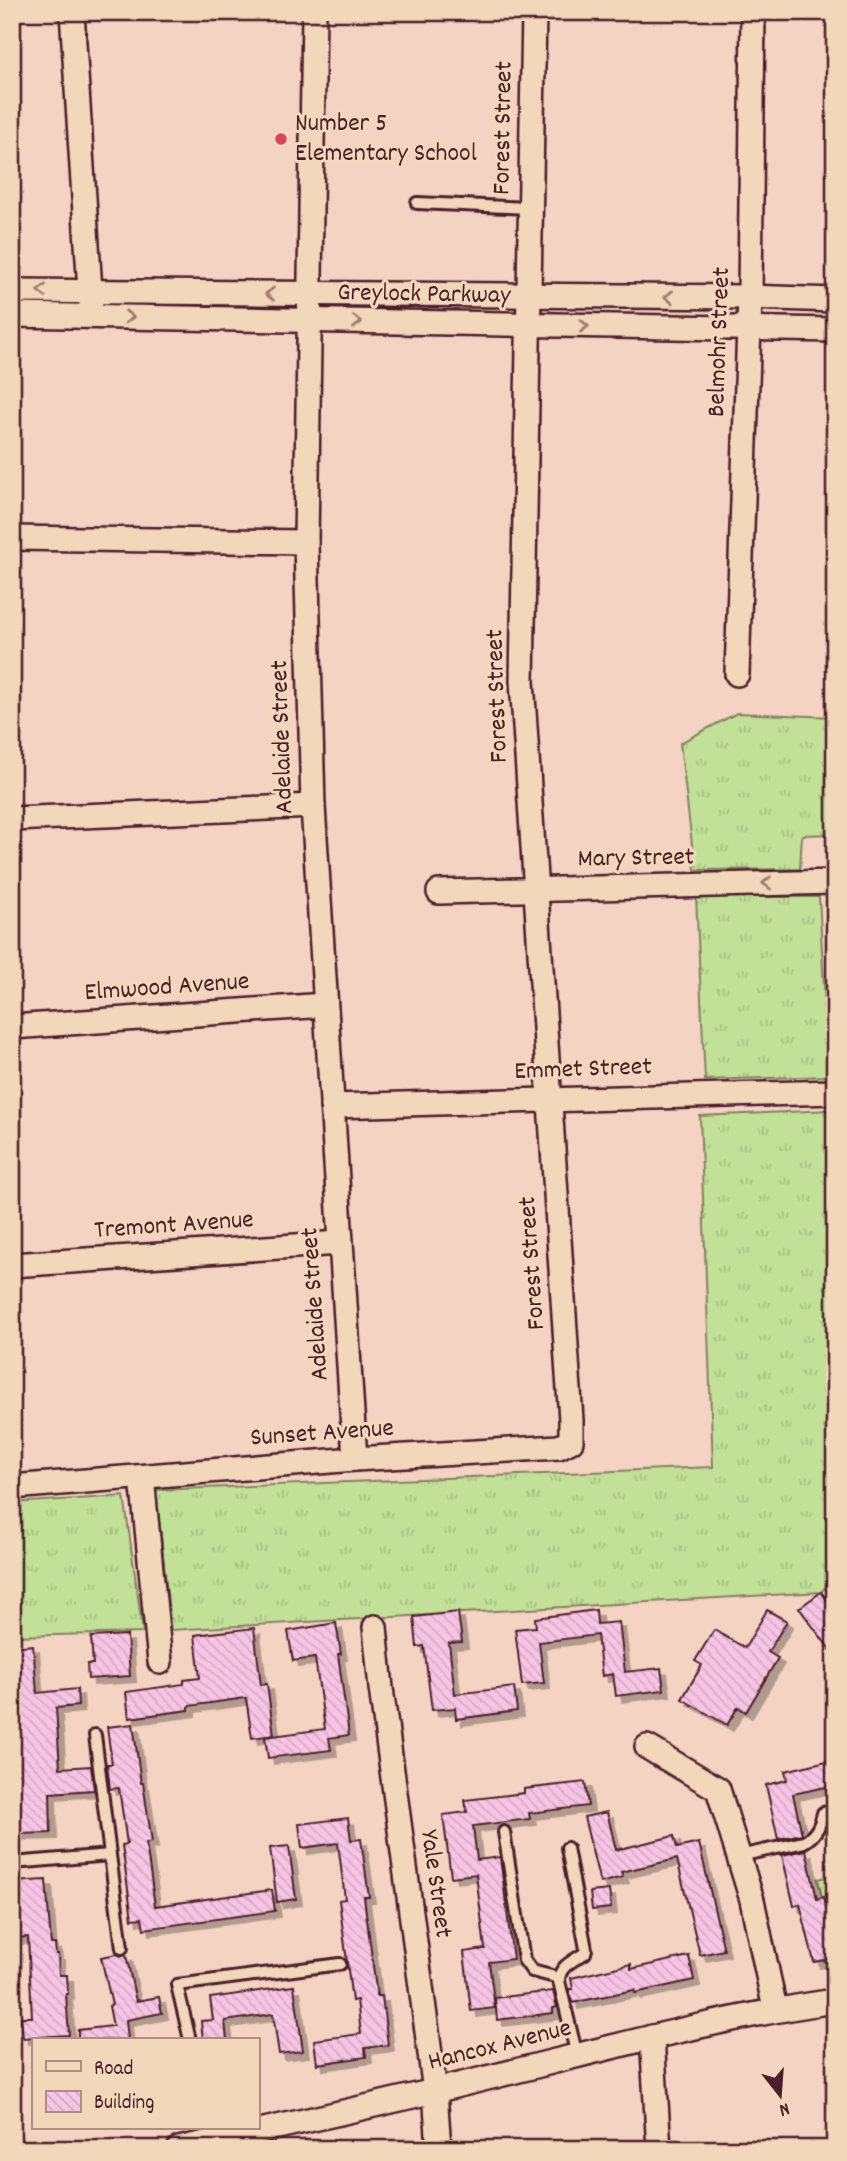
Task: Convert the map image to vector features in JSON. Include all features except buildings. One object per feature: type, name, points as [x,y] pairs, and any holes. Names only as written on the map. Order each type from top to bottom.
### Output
[{"type":"street","points":[[72,12],[92,317]]},
{"type":"street","name":"Adelaide Street","points":[[314,12],[306,542],[313,806],[355,1459]]},
{"type":"street","name":"Forest Street","points":[[534,12],[522,681],[569,1377]]},
{"type":"street","name":"Belmohr Street","points":[[737,674],[750,297],[754,12]]},
{"type":"street","name":"Greylock Parkway","points":[[12,291],[835,300]]},
{"type":"street","name":"Greylock Parkway","points":[[12,315],[835,330]]},
{"type":"street","points":[[12,538],[306,542]]},
{"type":"street","points":[[12,819],[313,806]]},
{"type":"street","name":"Mary Street","points":[[439,892],[835,882]]},
{"type":"street","name":"Elmwood Avenue","points":[[12,1027],[325,1005]]},
{"type":"street","name":"Emmet Street","points":[[332,1106],[835,1092]]},
{"type":"street","name":"Tremont Avenue","points":[[12,1265],[340,1243]]},
{"type":"street","name":"Sunset Avenue","points":[[12,1487],[355,1459],[559,1447],[571,1441],[569,1377]]},
{"type":"street","points":[[142,1478],[160,1662]]},
{"type":"street","name":"Yale Street","points":[[375,1626],[435,2091],[439,2149]]},
{"type":"street","points":[[647,1747],[718,1789],[752,1900],[775,2009]]},
{"type":"street","name":"Hancox Avenue","points":[[259,2130],[435,2091],[775,2009],[835,2001]]},
{"type":"street","points":[[652,2037],[660,2149]]},
{"type":"street","name":"Hancox Avenue","points":[[179,2149],[258,2130]]},
{"type":"lane","points":[[417,203],[530,208]]},
{"type":"lane","points":[[95,1735],[122,1948]]},
{"type":"lane","points":[[739,1856],[804,1842],[812,1837],[820,1826],[823,1813],[835,1810]]},
{"type":"lane","points":[[504,1832],[524,1960],[532,1971],[559,1978]]},
{"type":"lane","points":[[567,1848],[586,1949],[561,1969],[559,1978],[577,2056]]},
{"type":"lane","points":[[12,1863],[110,1855]]},
{"type":"lane","points":[[190,2038],[177,1985],[340,1964]]},
{"type":"green space","points":[[737,713],[835,717],[835,834],[802,835],[800,869],[695,870],[680,743]]},
{"type":"green space","points":[[696,897],[819,897],[829,1076],[705,1080]]},
{"type":"green space","points":[[830,1110],[835,1213],[835,1577],[821,1592],[171,1630],[156,1490],[713,1467],[700,1116]]},
{"type":"green space","points":[[124,1496],[143,1633],[12,1636],[12,1503]]},
{"type":"green space","points":[[835,1875],[835,1956],[818,1879]]},
{"type":"place","name":"Number 5 Elementary School","points":[[281,139]]}]
